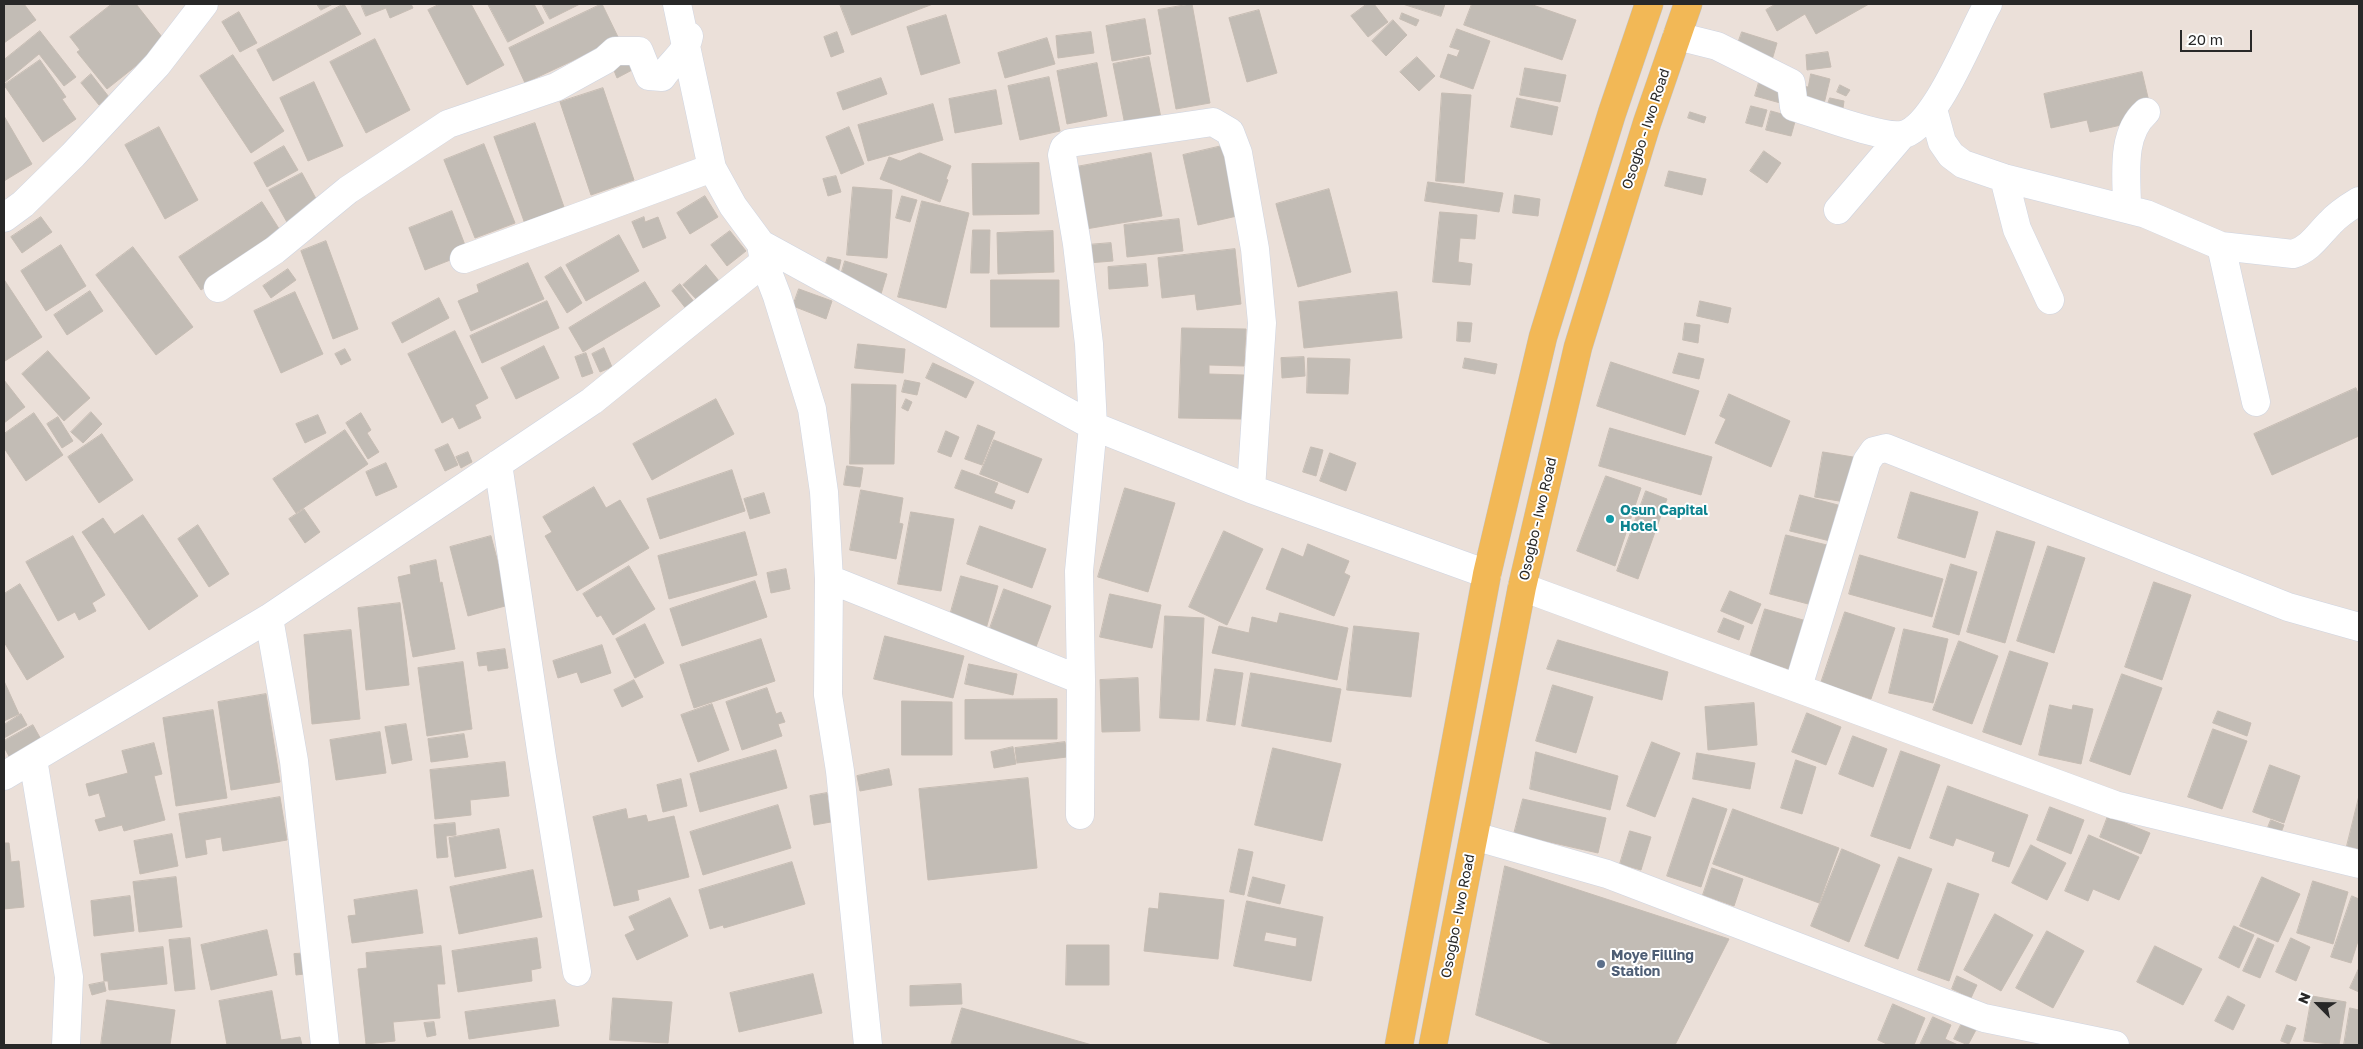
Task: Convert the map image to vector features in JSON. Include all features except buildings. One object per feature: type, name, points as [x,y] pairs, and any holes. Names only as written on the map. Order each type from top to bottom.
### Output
[{"type":"main road","points":[[1399,1045],[1488,574],[1543,337],[1612,114],[1649,4]]},
{"type":"main road","name":"Osogbo - Iwo Road","points":[[1433,1045],[1522,587],[1578,348],[1647,123],[1688,4]]},
{"type":"street","points":[[4,218],[24,204],[80,149],[157,65],[204,4]]},
{"type":"street","points":[[677,4],[712,168],[762,253],[812,409],[824,492],[829,579],[828,694],[840,771],[868,1045]]},
{"type":"street","points":[[218,288],[275,250],[348,190],[448,124],[556,87],[605,60],[615,51],[639,51],[649,76],[655,78],[662,77],[670,64],[686,50],[695,4]]},
{"type":"street","points":[[1838,210],[1917,124],[1988,4]]},
{"type":"street","points":[[1677,36],[1717,46],[1791,83],[1794,107],[1870,131],[1917,124],[1942,142],[1952,155],[1963,164],[2004,178],[2146,214],[2222,246],[2293,254],[2302,251],[2312,243],[2331,221],[2359,201]]},
{"type":"street","points":[[2127,208],[2128,142],[2133,126],[2146,112]]},
{"type":"street","points":[[1080,815],[1081,680],[1079,571],[1093,426],[1089,344],[1077,244],[1062,155],[1064,148],[1070,143],[1213,122],[1230,132],[1238,153],[1255,249],[1262,323],[1251,489]]},
{"type":"street","points":[[464,259],[712,168]]},
{"type":"street","points":[[2004,178],[2017,229],[2050,300]]},
{"type":"street","points":[[2222,246],[2256,402]]},
{"type":"street","points":[[762,253],[1093,426],[1251,489],[1488,574]]},
{"type":"street","points":[[4,776],[269,618],[592,401],[762,253]]},
{"type":"street","points":[[1798,687],[1867,461],[1874,451],[1886,448],[2288,606],[2359,627]]},
{"type":"street","points":[[498,464],[542,757],[578,972]]},
{"type":"street","points":[[829,579],[1081,680]]},
{"type":"street","points":[[1522,587],[2115,805],[2359,864]]},
{"type":"street","points":[[269,618],[294,761],[325,1045]]},
{"type":"street","points":[[33,759],[69,977],[66,1045]]},
{"type":"street","points":[[1474,836],[1606,874],[1984,1018],[2115,1045]]},
{"type":"place","name":"Osun Capital Hotel","points":[[1610,519]]},
{"type":"place","name":"Moye Filling Station","points":[[1601,964]]}]
